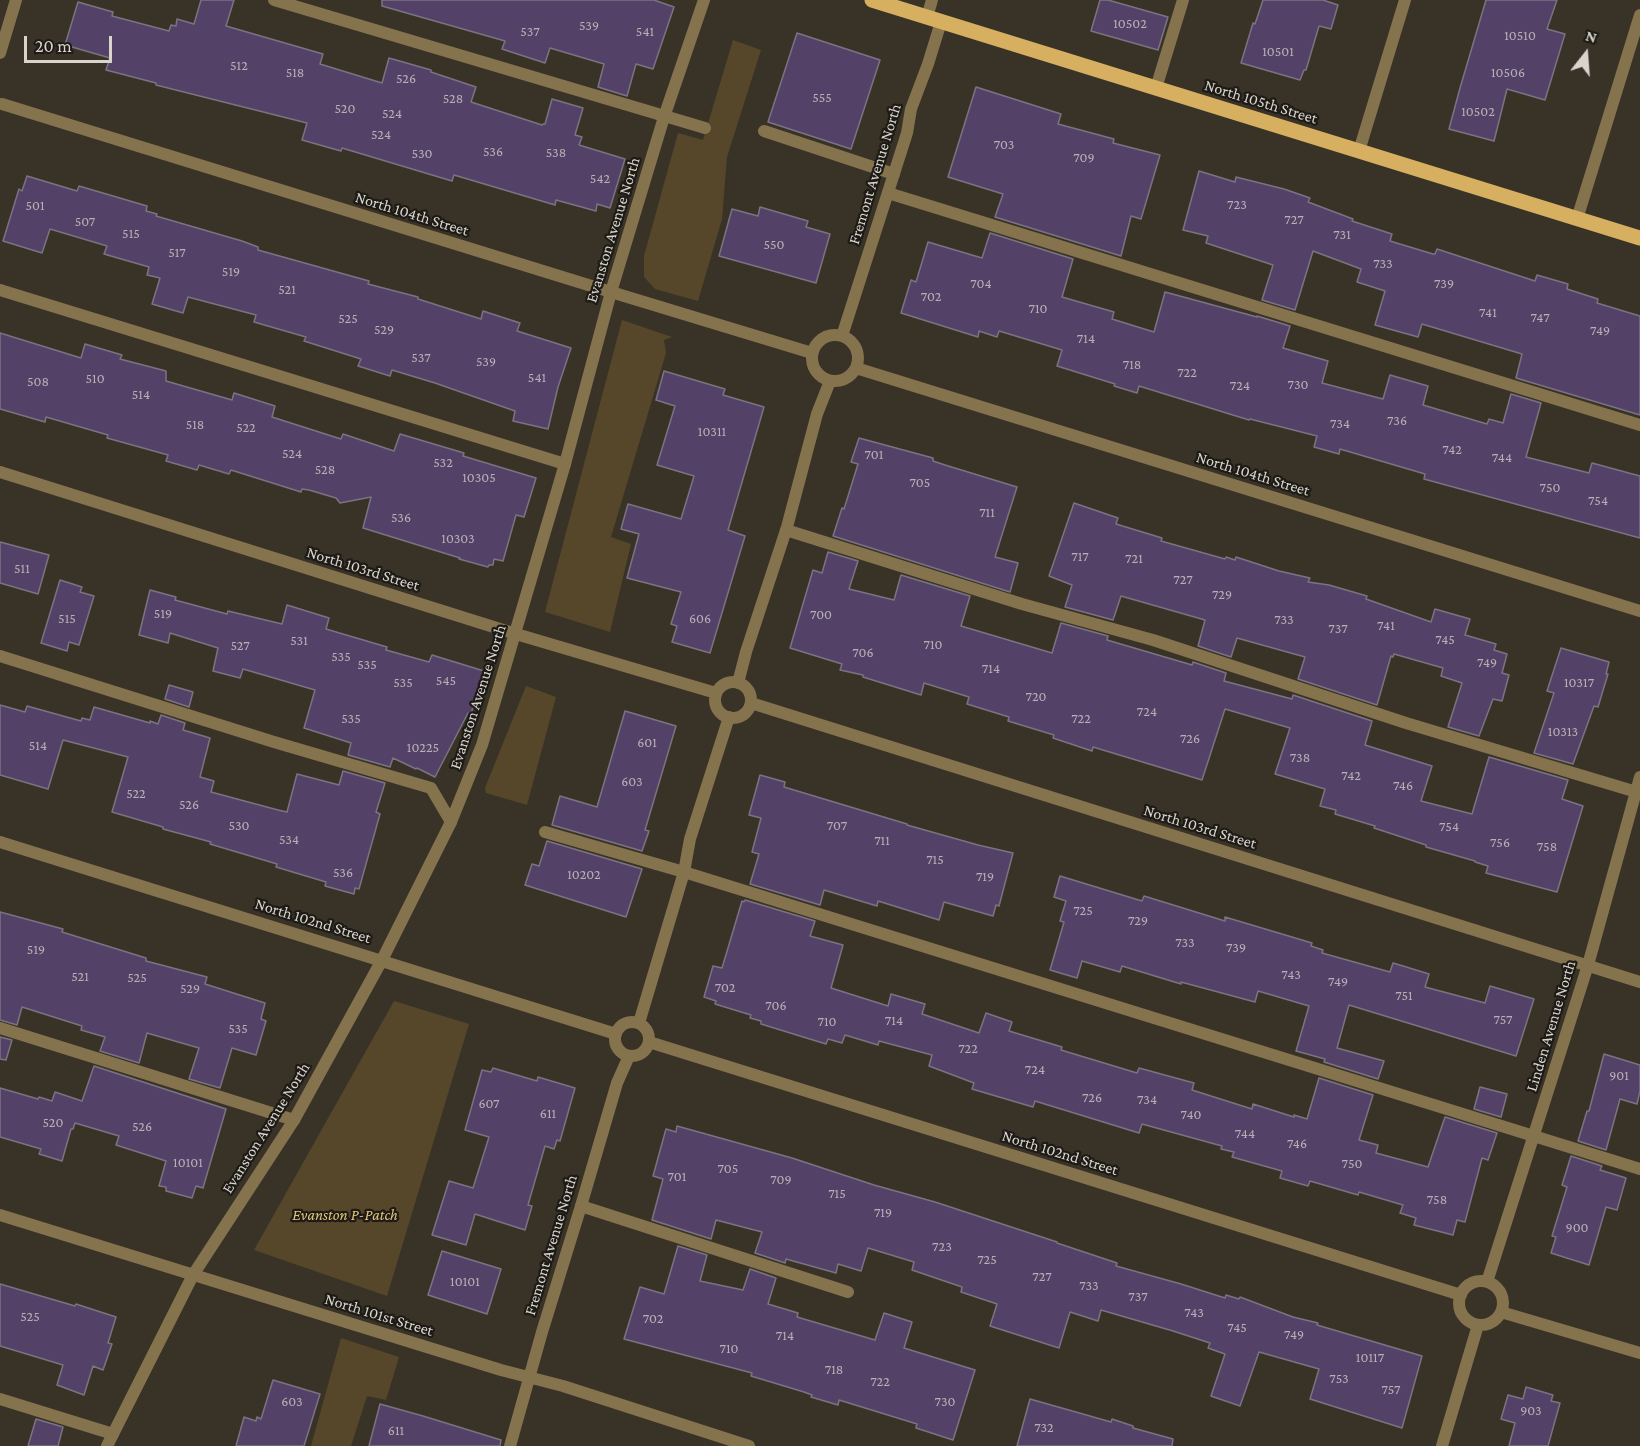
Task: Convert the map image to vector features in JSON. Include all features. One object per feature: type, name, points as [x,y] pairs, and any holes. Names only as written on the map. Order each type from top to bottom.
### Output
[{"type":"main road","name":"North 105th Street","points":[[872,0],[1640,238]]},
{"type":"street","points":[[0,53],[16,0]]},
{"type":"street","points":[[274,0],[705,129]]},
{"type":"street","name":"Evanston Avenue North","points":[[107,1446],[193,1275],[294,1120],[382,960],[451,822],[482,745],[566,464],[611,292],[664,117],[704,0]]},
{"type":"street","name":"Fremont Avenue North","points":[[842,336],[907,133],[911,110],[928,64],[934,19],[932,0]]},
{"type":"street","points":[[1156,88],[1183,0]]},
{"type":"street","points":[[1359,151],[1404,0]]},
{"type":"street","points":[[1577,219],[1640,15]]},
{"type":"street","points":[[0,91],[3,100],[1,106]]},
{"type":"street","name":"North 104th Street","points":[[1,106],[812,353]]},
{"type":"street","points":[[764,131],[894,174]]},
{"type":"street","points":[[888,193],[1640,425]]},
{"type":"street","points":[[0,290],[566,464]]},
{"type":"street","points":[[830,335],[842,336],[856,348],[858,364],[849,377],[843,381],[830,381],[815,372],[812,365],[812,353],[822,338],[830,335]]},
{"type":"street","name":"North 104th Street","points":[[856,368],[1640,611]]},
{"type":"street","points":[[738,683],[786,530],[817,414],[830,381]]},
{"type":"street","name":"North 103rd Street","points":[[0,472],[516,634],[716,693]]},
{"type":"street","points":[[786,530],[1022,604],[1153,640],[1406,723],[1638,792]]},
{"type":"street","points":[[0,656],[274,742],[430,788],[451,822]]},
{"type":"street","points":[[738,683],[747,688],[750,694],[751,703],[747,711],[737,718],[721,714],[717,709],[716,693],[724,684],[738,683]]},
{"type":"street","name":"North 103rd Street","points":[[751,703],[1640,982]]},
{"type":"street","points":[[639,1023],[684,872],[690,839],[729,717]]},
{"type":"street","name":"Linden Avenue North","points":[[1487,1282],[1588,965],[1638,792],[1640,777]]},
{"type":"street","points":[[545,832],[684,872],[1640,1169]]},
{"type":"street","name":"North 102nd Street","points":[[0,842],[616,1034]]},
{"type":"street","points":[[625,1023],[639,1023],[647,1029],[649,1035],[645,1052],[640,1055],[624,1055],[616,1047],[616,1034],[625,1023]]},
{"type":"street","points":[[0,1028],[294,1120]]},
{"type":"street","name":"North 102nd Street","points":[[649,1042],[1461,1295]]},
{"type":"street","name":"Fremont Avenue North","points":[[510,1446],[617,1083],[629,1056]]},
{"type":"street","points":[[581,1206],[848,1292]]},
{"type":"street","name":"North 101st Street","points":[[0,1215],[501,1370],[563,1386],[749,1446]]},
{"type":"street","points":[[1487,1282],[1494,1285],[1503,1297],[1502,1312],[1491,1323],[1478,1325],[1471,1323],[1461,1313],[1461,1295],[1472,1283],[1487,1282]]},
{"type":"street","points":[[1502,1312],[1640,1353]]},
{"type":"street","points":[[1442,1446],[1478,1325]]},
{"type":"street","points":[[0,1399],[113,1434]]},
{"type":"green space","points":[[733,40],[761,50],[727,157],[722,219],[698,301],[655,289],[644,277],[644,256],[678,133],[703,140]]},
{"type":"green space","points":[[622,320],[672,337],[664,340],[666,353],[611,537],[631,544],[610,632],[545,612]]},
{"type":"green space","points":[[526,686],[556,697],[527,805],[486,793],[485,788]]},
{"type":"green space","name":"Evanston P-Patch","points":[[394,1001],[469,1024],[387,1296],[254,1250]]},
{"type":"green space","points":[[341,1338],[399,1357],[386,1400],[367,1396],[351,1446],[311,1446]]},
{"type":"building","points":[[201,0],[234,0],[226,26],[323,54],[320,64],[382,83],[389,58],[431,70],[431,72],[476,87],[471,102],[542,125],[545,124],[552,99],[583,108],[575,135],[582,137],[579,145],[625,159],[610,208],[597,204],[596,211],[556,200],[555,205],[454,175],[452,181],[342,148],[341,151],[302,140],[307,123],[106,70],[110,58],[65,45],[78,2],[113,12],[112,16],[169,31],[171,25],[176,26],[177,19],[194,24]]},
{"type":"building","points":[[382,0],[654,0],[674,7],[653,69],[636,64],[627,96],[598,87],[604,64],[550,48],[545,63],[502,49],[505,41],[382,6]]},
{"type":"building","points":[[1100,0],[1108,0],[1168,17],[1158,50],[1091,31]]},
{"type":"building","points":[[1263,0],[1323,0],[1338,5],[1331,29],[1319,26],[1306,70],[1300,80],[1241,63],[1253,23],[1255,24]]},
{"type":"building","points":[[1486,0],[1557,0],[1547,29],[1565,34],[1545,100],[1507,89],[1494,141],[1449,129]]},
{"type":"building","points":[[797,33],[880,60],[851,149],[768,122]]},
{"type":"building","points":[[976,87],[1061,114],[1058,124],[1114,139],[1113,143],[1160,155],[1141,219],[1131,216],[1121,256],[995,217],[1003,194],[948,177]]},
{"type":"building","points":[[1199,171],[1235,182],[1236,177],[1284,189],[1310,198],[1308,202],[1353,219],[1352,221],[1392,234],[1390,241],[1433,254],[1437,249],[1535,281],[1537,275],[1568,284],[1567,289],[1598,299],[1597,303],[1640,316],[1640,415],[1516,378],[1522,354],[1422,324],[1418,337],[1375,325],[1385,291],[1357,282],[1361,269],[1313,251],[1295,310],[1262,300],[1273,265],[1206,243],[1208,236],[1183,230]]},
{"type":"building","points":[[27,176],[77,191],[79,186],[147,206],[146,211],[157,214],[156,216],[242,241],[258,247],[258,250],[369,281],[368,284],[418,297],[418,299],[481,319],[483,311],[520,323],[517,331],[571,348],[558,387],[548,429],[513,421],[515,411],[435,383],[392,370],[390,376],[358,366],[361,359],[304,341],[306,337],[254,322],[256,315],[188,297],[183,313],[152,304],[160,278],[147,275],[149,267],[104,254],[107,246],[50,229],[42,253],[3,241],[19,189],[22,191]]},
{"type":"building","points":[[760,207],[808,221],[806,227],[830,234],[816,283],[719,256],[732,209],[758,216]]},
{"type":"building","points":[[990,233],[1073,259],[1062,297],[1114,312],[1112,319],[1154,332],[1165,292],[1290,326],[1283,348],[1328,361],[1322,383],[1383,399],[1390,375],[1428,386],[1423,405],[1487,424],[1489,419],[1503,423],[1511,394],[1541,403],[1526,457],[1589,473],[1592,463],[1640,476],[1640,538],[1424,479],[1425,474],[1340,449],[1339,454],[1314,447],[1317,436],[1249,420],[1139,386],[1137,393],[1114,386],[1115,384],[1057,366],[1062,350],[999,331],[997,337],[979,331],[978,337],[901,313],[911,280],[916,282],[928,242],[982,258]]},
{"type":"building","points":[[0,333],[81,358],[85,344],[122,355],[120,359],[166,371],[166,381],[232,400],[234,393],[275,406],[272,417],[341,439],[343,434],[394,451],[400,434],[536,478],[524,517],[516,515],[503,561],[494,559],[493,565],[488,567],[363,528],[371,497],[340,503],[336,498],[309,490],[302,489],[301,492],[231,470],[229,474],[199,465],[197,470],[166,461],[168,455],[107,438],[108,435],[46,417],[45,422],[0,409]]},
{"type":"building","points":[[664,371],[725,389],[723,395],[764,407],[728,530],[745,536],[710,653],[672,642],[677,626],[671,624],[681,592],[627,578],[639,534],[621,529],[628,504],[681,519],[694,476],[657,465],[675,406],[656,400]]},
{"type":"building","points":[[859,438],[933,458],[933,461],[1017,487],[995,557],[1018,563],[1010,592],[833,536],[858,464],[851,462]]},
{"type":"building","points":[[1074,503],[1118,518],[1116,524],[1162,538],[1161,541],[1225,559],[1226,557],[1235,560],[1236,557],[1310,578],[1308,582],[1329,585],[1367,596],[1366,599],[1431,622],[1435,609],[1470,619],[1465,635],[1496,644],[1494,650],[1507,654],[1502,673],[1509,675],[1502,701],[1493,699],[1479,736],[1448,727],[1462,683],[1441,676],[1443,668],[1394,654],[1393,657],[1391,656],[1377,705],[1298,679],[1305,657],[1237,638],[1231,657],[1198,646],[1205,620],[1121,596],[1113,620],[1065,607],[1072,585],[1049,576]]},
{"type":"building","points":[[0,542],[49,555],[38,594],[0,583]]},
{"type":"building","points":[[828,552],[858,561],[849,589],[894,600],[901,575],[970,596],[961,626],[1052,653],[1061,623],[1108,636],[1107,640],[1226,673],[1224,681],[1292,699],[1293,695],[1372,721],[1365,745],[1432,766],[1421,801],[1472,814],[1489,757],[1568,780],[1562,799],[1583,806],[1557,892],[1486,873],[1488,866],[1426,847],[1426,845],[1374,828],[1375,826],[1335,814],[1336,810],[1320,806],[1325,789],[1275,774],[1290,728],[1225,709],[1202,780],[1093,747],[1092,751],[1053,738],[1054,735],[1008,721],[1009,717],[967,704],[969,697],[924,683],[921,695],[863,677],[863,675],[840,670],[842,664],[790,648],[813,570],[822,573]]},
{"type":"building","points":[[60,580],[82,587],[80,592],[94,596],[79,645],[69,642],[67,651],[41,643]]},
{"type":"building","points":[[150,590],[176,597],[175,600],[227,614],[228,611],[282,624],[287,605],[329,618],[326,629],[387,647],[386,650],[429,662],[432,655],[484,671],[471,714],[468,713],[435,777],[393,758],[390,767],[348,755],[351,743],[304,728],[315,690],[243,669],[240,678],[213,671],[218,648],[170,633],[168,643],[139,635]]},
{"type":"building","points":[[1561,648],[1609,662],[1606,674],[1608,674],[1598,707],[1594,706],[1573,764],[1534,753],[1554,693],[1547,691]]},
{"type":"building","points":[[169,685],[193,692],[189,707],[165,699]]},
{"type":"building","points":[[0,705],[25,712],[27,706],[81,721],[82,718],[90,720],[94,707],[150,723],[150,721],[158,724],[161,715],[185,723],[183,730],[210,738],[200,777],[214,781],[211,792],[287,812],[297,774],[339,785],[343,771],[385,783],[376,812],[380,814],[359,889],[355,888],[354,894],[325,886],[326,882],[276,867],[277,864],[112,812],[128,757],[63,740],[48,789],[0,775]]},
{"type":"building","points":[[625,711],[676,726],[645,830],[649,831],[642,851],[552,825],[560,796],[597,807]]},
{"type":"building","points":[[760,775],[785,782],[784,787],[907,825],[1013,853],[999,906],[996,905],[993,916],[944,902],[939,920],[878,901],[877,906],[824,890],[820,905],[750,884],[759,854],[752,852],[761,818],[749,815]]},
{"type":"building","points":[[547,841],[642,869],[626,917],[525,885],[532,864],[539,866]]},
{"type":"building","points":[[1060,876],[1142,901],[1144,896],[1225,921],[1225,917],[1312,943],[1311,946],[1323,950],[1322,953],[1390,972],[1393,963],[1429,974],[1425,987],[1485,1003],[1490,986],[1534,999],[1516,1056],[1349,1005],[1337,1048],[1384,1061],[1378,1079],[1324,1062],[1325,1059],[1296,1051],[1309,1006],[1258,991],[1255,1002],[1181,982],[1181,984],[1122,966],[1120,972],[1082,961],[1077,978],[1050,970],[1064,922],[1060,921],[1066,901],[1054,897]]},
{"type":"building","points":[[742,901],[815,921],[810,936],[843,945],[831,988],[888,1006],[891,994],[925,1004],[922,1014],[979,1033],[986,1013],[1012,1022],[1009,1031],[1062,1047],[1061,1050],[1137,1073],[1139,1068],[1194,1083],[1192,1090],[1252,1109],[1253,1104],[1294,1117],[1294,1115],[1307,1119],[1319,1078],[1373,1095],[1359,1140],[1378,1145],[1376,1153],[1428,1167],[1445,1117],[1497,1133],[1488,1160],[1482,1158],[1465,1222],[1457,1220],[1453,1235],[1414,1225],[1416,1218],[1400,1213],[1403,1205],[1310,1181],[1308,1186],[1280,1178],[1282,1171],[1232,1157],[1234,1152],[1221,1149],[1222,1146],[1142,1124],[1139,1133],[1035,1101],[1033,1107],[972,1089],[974,1083],[929,1066],[932,1055],[879,1041],[878,1045],[845,1035],[842,1043],[828,1039],[826,1044],[761,1024],[761,1021],[750,1018],[751,1015],[715,1004],[716,1001],[704,997],[713,966],[722,968]]},
{"type":"building","points":[[0,912],[63,929],[62,932],[146,958],[146,961],[207,977],[205,984],[265,1003],[261,1019],[266,1021],[256,1055],[232,1048],[220,1088],[189,1079],[199,1048],[147,1033],[139,1063],[100,1051],[105,1037],[81,1030],[82,1026],[22,1007],[17,1025],[0,1020]]},
{"type":"building","points":[[0,1037],[12,1040],[6,1060],[0,1059]]},
{"type":"building","points":[[1604,1054],[1640,1065],[1640,1091],[1637,1104],[1620,1099],[1606,1150],[1578,1141],[1587,1111],[1589,1111]]},
{"type":"building","points":[[94,1066],[226,1109],[203,1188],[196,1186],[192,1198],[166,1191],[166,1187],[159,1186],[166,1161],[116,1145],[119,1136],[75,1123],[71,1129],[62,1161],[39,1154],[41,1149],[0,1137],[0,1088],[38,1099],[39,1097],[52,1101],[55,1092],[82,1101]]},
{"type":"building","points":[[493,1068],[537,1081],[538,1077],[575,1088],[560,1141],[557,1140],[554,1149],[545,1146],[528,1205],[532,1206],[525,1230],[475,1214],[466,1245],[432,1235],[449,1181],[473,1188],[489,1137],[465,1130],[482,1070],[491,1072]]},
{"type":"building","points":[[1480,1087],[1507,1094],[1501,1117],[1474,1109]]},
{"type":"building","points":[[677,1126],[935,1202],[1117,1263],[1116,1266],[1225,1298],[1226,1295],[1239,1299],[1240,1297],[1293,1317],[1318,1323],[1317,1325],[1422,1356],[1402,1428],[1310,1399],[1319,1369],[1259,1352],[1240,1406],[1211,1396],[1225,1354],[1208,1348],[1210,1343],[1173,1331],[1101,1310],[1098,1321],[1070,1312],[1059,1348],[990,1326],[997,1304],[961,1292],[962,1287],[912,1270],[914,1262],[868,1248],[861,1271],[838,1264],[836,1273],[786,1259],[785,1263],[755,1253],[762,1232],[716,1220],[711,1239],[652,1220],[663,1179],[653,1176],[666,1129],[676,1132]]},
{"type":"building","points":[[1571,1156],[1602,1166],[1600,1170],[1626,1178],[1617,1210],[1606,1207],[1589,1265],[1551,1253],[1556,1237],[1552,1236],[1567,1187],[1562,1185]]},
{"type":"building","points":[[678,1246],[707,1255],[700,1281],[743,1290],[750,1269],[776,1278],[768,1304],[798,1313],[797,1317],[875,1340],[884,1313],[912,1322],[904,1348],[975,1370],[953,1440],[916,1428],[917,1424],[839,1400],[838,1405],[811,1397],[812,1395],[804,1392],[751,1376],[752,1373],[624,1339],[640,1287],[664,1294]]},
{"type":"building","points":[[442,1251],[501,1269],[487,1314],[428,1295]]},
{"type":"building","points":[[0,1284],[116,1317],[108,1343],[112,1344],[103,1370],[93,1366],[84,1395],[57,1385],[63,1365],[0,1346]]},
{"type":"building","points":[[273,1380],[320,1394],[304,1446],[236,1446],[244,1417],[256,1421],[257,1417],[261,1419]]},
{"type":"building","points":[[1526,1387],[1553,1395],[1551,1401],[1560,1403],[1548,1446],[1509,1446],[1515,1423],[1501,1419],[1508,1395],[1523,1399]]},
{"type":"building","points":[[1030,1399],[1111,1422],[1112,1419],[1133,1426],[1133,1428],[1173,1439],[1172,1446],[1017,1446]]},
{"type":"building","points":[[380,1404],[501,1440],[500,1446],[369,1446]]},
{"type":"building","points":[[36,1419],[63,1427],[58,1446],[28,1446]]}]
